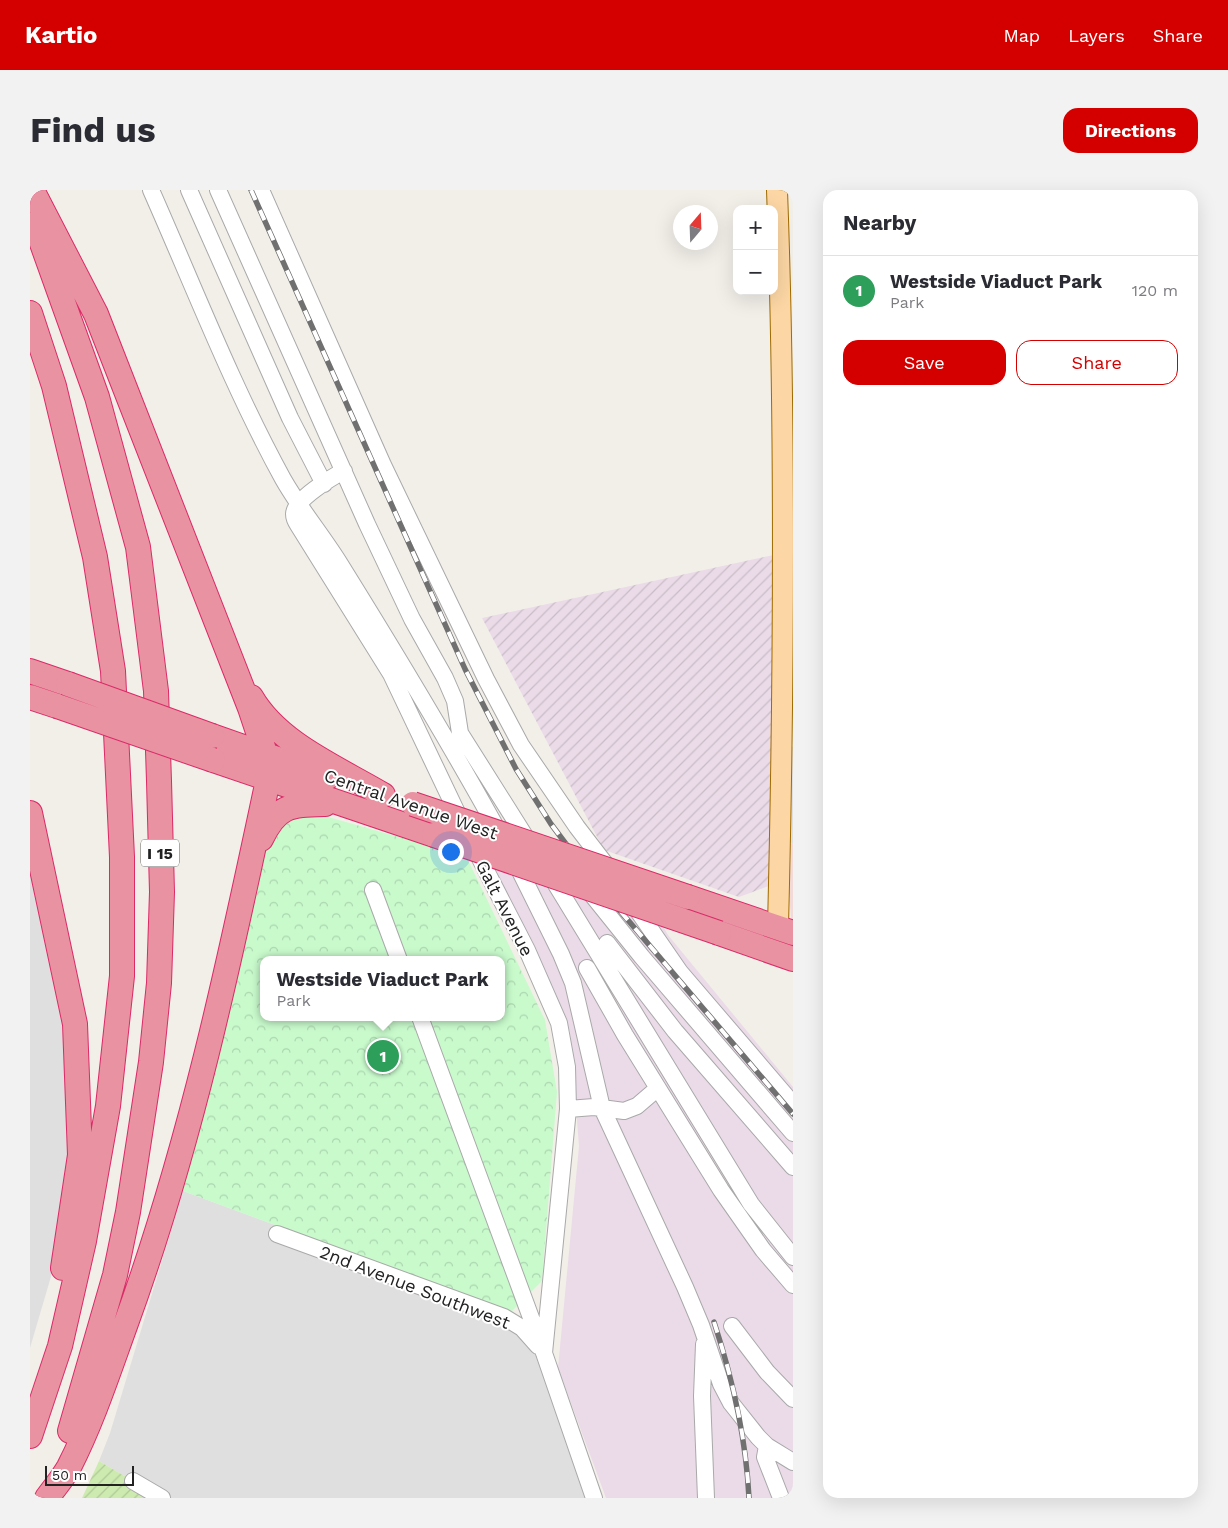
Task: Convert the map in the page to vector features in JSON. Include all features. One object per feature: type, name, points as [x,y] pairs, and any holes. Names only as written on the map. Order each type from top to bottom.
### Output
[{"type":"highway","points":[[32,190],[96,314],[224,646],[250,708],[265,753],[268,780],[200,1084],[168,1198],[142,1279],[94,1408],[68,1467],[46,1498]]},
{"type":"highway","name":"I 15","points":[[30,211],[98,397],[138,547],[156,691],[162,892],[159,983],[151,1062],[128,1212],[115,1275],[87,1376],[68,1438],[46,1498]]},
{"type":"highway","name":"I 15","points":[[30,313],[54,386],[95,557],[113,672],[122,858],[122,976],[108,1106],[84,1241],[60,1346],[30,1436]]},
{"type":"highway","points":[[224,646],[256,704],[280,730],[302,748],[383,795]]},
{"type":"highway","name":"Central Avenue West","points":[[30,671],[383,795],[786,930]]},
{"type":"highway","name":"Central Avenue West","points":[[30,697],[621,900],[717,928],[793,959]]},
{"type":"highway","points":[[250,864],[270,819],[293,805],[341,804]]},
{"type":"highway","points":[[30,813],[75,1024],[80,1155],[64,1266],[36,1376],[38,1413]]},
{"type":"highway","points":[[717,928],[755,933],[786,930],[783,938],[793,946]]},
{"type":"main road","points":[[777,190],[786,248],[788,356],[786,930]]},
{"type":"street","points":[[151,190],[248,411],[297,504],[319,530],[340,562],[480,797],[531,892],[573,983],[595,1108]]},
{"type":"street","points":[[189,190],[290,418],[324,484]]},
{"type":"street","points":[[218,190],[412,619],[445,678],[455,701],[460,733],[603,948],[751,1204],[793,1257]]},
{"type":"street","points":[[261,190],[383,465],[486,679],[522,744],[577,827],[621,885],[680,972],[793,1104]]},
{"type":"street","points":[[297,504],[344,471]]},
{"type":"street","name":"Galt Avenue","points":[[297,504],[294,514],[298,525],[391,674],[442,785],[527,950],[560,1023],[568,1076],[568,1109],[544,1354]]},
{"type":"street","points":[[575,871],[620,930],[793,1133]]},
{"type":"street","points":[[373,890],[397,956]]},
{"type":"street","points":[[573,983],[620,930]]},
{"type":"street","points":[[603,948],[793,1166]]},
{"type":"street","points":[[587,968],[658,1088],[741,1219],[793,1285]]},
{"type":"street","points":[[421,1021],[544,1354],[594,1498]]},
{"type":"street","points":[[568,1076],[595,1108],[619,1145],[701,1325],[721,1384],[731,1403],[767,1446],[793,1462]]},
{"type":"street","points":[[568,1109],[595,1108],[624,1111],[632,1109],[658,1088]]},
{"type":"street","name":"2nd Avenue Southwest","points":[[277,1234],[504,1317],[522,1328],[544,1354]]},
{"type":"street","points":[[701,1325],[704,1341],[702,1396],[706,1498]]},
{"type":"street","points":[[732,1326],[768,1372],[793,1399]]},
{"type":"street","points":[[767,1446],[765,1457],[781,1498]]},
{"type":"street","points":[[133,1481],[162,1498]]},
{"type":"shaded area","points":[[783,553],[779,882],[739,897],[604,850],[482,618]]},
{"type":"shaded area","points":[[783,744],[793,747],[793,844],[785,841]]},
{"type":"shaded area","points":[[785,841],[793,844],[793,933],[792,932]]},
{"type":"shaded area","points":[[494,865],[661,922],[668,935],[793,1087],[793,1498],[606,1498],[558,1368],[579,1146],[570,1032]]},
{"type":"shaded area","points":[[30,869],[62,1014],[68,1152],[62,1239],[30,1348]]},
{"type":"shaded area","points":[[183,1191],[511,1312],[544,1353],[594,1498],[162,1498],[99,1461],[110,1433]]},
{"type":"green space","points":[[321,815],[466,856],[545,1020],[557,1092],[542,1281],[511,1312],[183,1191],[265,841],[285,819]]},
{"type":"green space","points":[[99,1461],[162,1498],[82,1498]]},
{"type":"railway","points":[[251,190],[465,669],[516,769],[551,824],[587,872],[793,1114]]},
{"type":"railway","points":[[714,1322],[727,1365],[742,1431],[749,1498]]},
{"type":"place","name":"Westside Viaduct Park","points":[[383,1056]]}]
